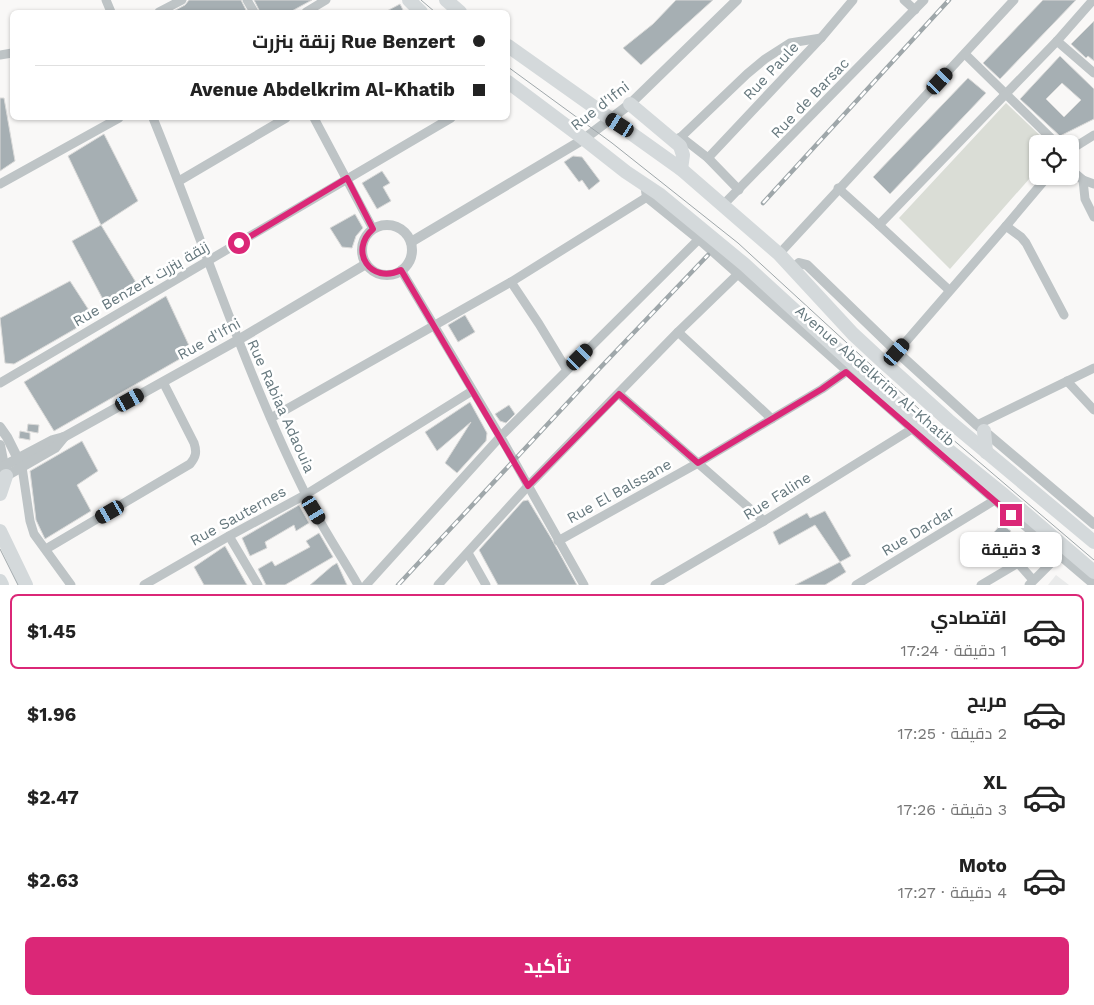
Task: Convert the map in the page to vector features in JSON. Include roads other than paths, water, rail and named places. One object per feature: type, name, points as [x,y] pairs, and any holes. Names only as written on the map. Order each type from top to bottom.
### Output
[{"type":"main road","points":[[409,0],[419,10]]},
{"type":"main road","points":[[446,0],[458,10]]},
{"type":"main road","points":[[510,47],[681,169],[779,254],[853,334],[948,420],[1094,542]]},
{"type":"main road","points":[[510,84],[584,139],[646,191],[670,202],[765,282],[942,445],[1094,572]]},
{"type":"main road","points":[[630,104],[678,138],[682,149],[681,169]]},
{"type":"main road","points":[[738,274],[765,282]]},
{"type":"main road","points":[[981,428],[986,452]]},
{"type":"main road","points":[[942,445],[946,459]]},
{"type":"main road","points":[[0,494],[2,472]]},
{"type":"main road","points":[[0,531],[26,585]]},
{"type":"main road","points":[[0,581],[2,585]]},
{"type":"street","points":[[163,10],[182,0]]},
{"type":"street","points":[[309,10],[326,0]]},
{"type":"street","name":"Rue d'Ifni","points":[[411,242],[584,139],[611,120],[738,0]]},
{"type":"street","name":"Rue Paule","points":[[708,158],[821,38],[853,0]]},
{"type":"street","points":[[904,0],[915,10]]},
{"type":"street","name":"Rue de Barsac","points":[[723,205],[924,0]]},
{"type":"street","points":[[779,254],[838,188],[1014,0]]},
{"type":"street","points":[[879,225],[1057,41],[1093,0]]},
{"type":"street","points":[[739,190],[708,158],[678,138],[765,59],[790,43],[821,38]]},
{"type":"street","points":[[1057,41],[1094,73]]},
{"type":"street","points":[[965,54],[1048,135]]},
{"type":"street","points":[[0,184],[115,120]]},
{"type":"street","name":"Rue Rabiaa Adaouia","points":[[154,120],[179,181],[238,340],[271,418],[305,495],[358,585]]},
{"type":"street","points":[[179,181],[283,120]]},
{"type":"street","points":[[315,120],[373,229]]},
{"type":"street","name":"Rue Benzert زنقة بنزرت","points":[[0,383],[448,120]]},
{"type":"street","points":[[1079,144],[1094,135]]},
{"type":"street","points":[[1079,177],[1094,184]]},
{"type":"street","points":[[1083,180],[1085,199],[1094,217]]},
{"type":"street","points":[[897,352],[1040,185]]},
{"type":"street","points":[[838,188],[950,290]]},
{"type":"street","points":[[271,418],[511,282],[646,191]]},
{"type":"street","name":"Avenue Abdelkrim Al-Khatib","points":[[646,191],[846,372],[1094,584]]},
{"type":"street","points":[[386,225],[398,228],[404,231],[411,242],[411,258],[407,265],[395,273],[382,274],[376,272],[366,264],[363,258],[363,245],[368,233],[373,229],[386,225]]},
{"type":"street","points":[[1006,226],[1026,243],[1064,315]]},
{"type":"street","points":[[366,585],[567,370],[699,239]]},
{"type":"street","name":"Avenue Abdelkrim Al-Khatib","points":[[793,268],[799,263],[806,265],[897,352],[981,428],[1094,524]]},
{"type":"street","name":"Rue d'Ifni","points":[[2,472],[54,440],[64,437],[238,340],[366,264]]},
{"type":"street","points":[[401,270],[501,439],[584,585]]},
{"type":"street","points":[[438,585],[527,484],[738,274]]},
{"type":"street","points":[[511,282],[567,370]]},
{"type":"street","points":[[678,332],[772,419]]},
{"type":"street","points":[[981,428],[1094,368]]},
{"type":"street","name":"Rue El Balssane","points":[[558,541],[698,463],[822,389],[846,372]]},
{"type":"street","points":[[1067,381],[1094,410]]},
{"type":"street","points":[[46,549],[190,464],[196,455],[194,443],[163,382]]},
{"type":"street","name":"Rue Sauternes","points":[[144,585],[228,536],[305,495],[472,391]]},
{"type":"street","points":[[619,394],[764,521]]},
{"type":"street","points":[[0,426],[20,462],[34,534],[71,585]]},
{"type":"street","name":"Rue Faline","points":[[655,585],[764,521],[912,429]]},
{"type":"street","points":[[0,445],[2,472]]},
{"type":"street","name":"Rue Dardar","points":[[856,585],[994,500]]},
{"type":"street","points":[[228,536],[258,585]]},
{"type":"street","points":[[981,585],[1018,563],[1038,537]]},
{"type":"street","points":[[468,553],[486,585]]},
{"type":"street","points":[[1018,563],[1031,583],[1059,555]]},
{"type":"tram line","points":[[421,0],[433,10]]},
{"type":"tram line","points":[[510,68],[612,143],[738,243],[944,432],[1094,560]]},
{"type":"tram line","points":[[0,549],[18,585]]},
{"type":"railway","points":[[763,203],[949,0]]},
{"type":"railway","points":[[398,585],[708,255]]}]
